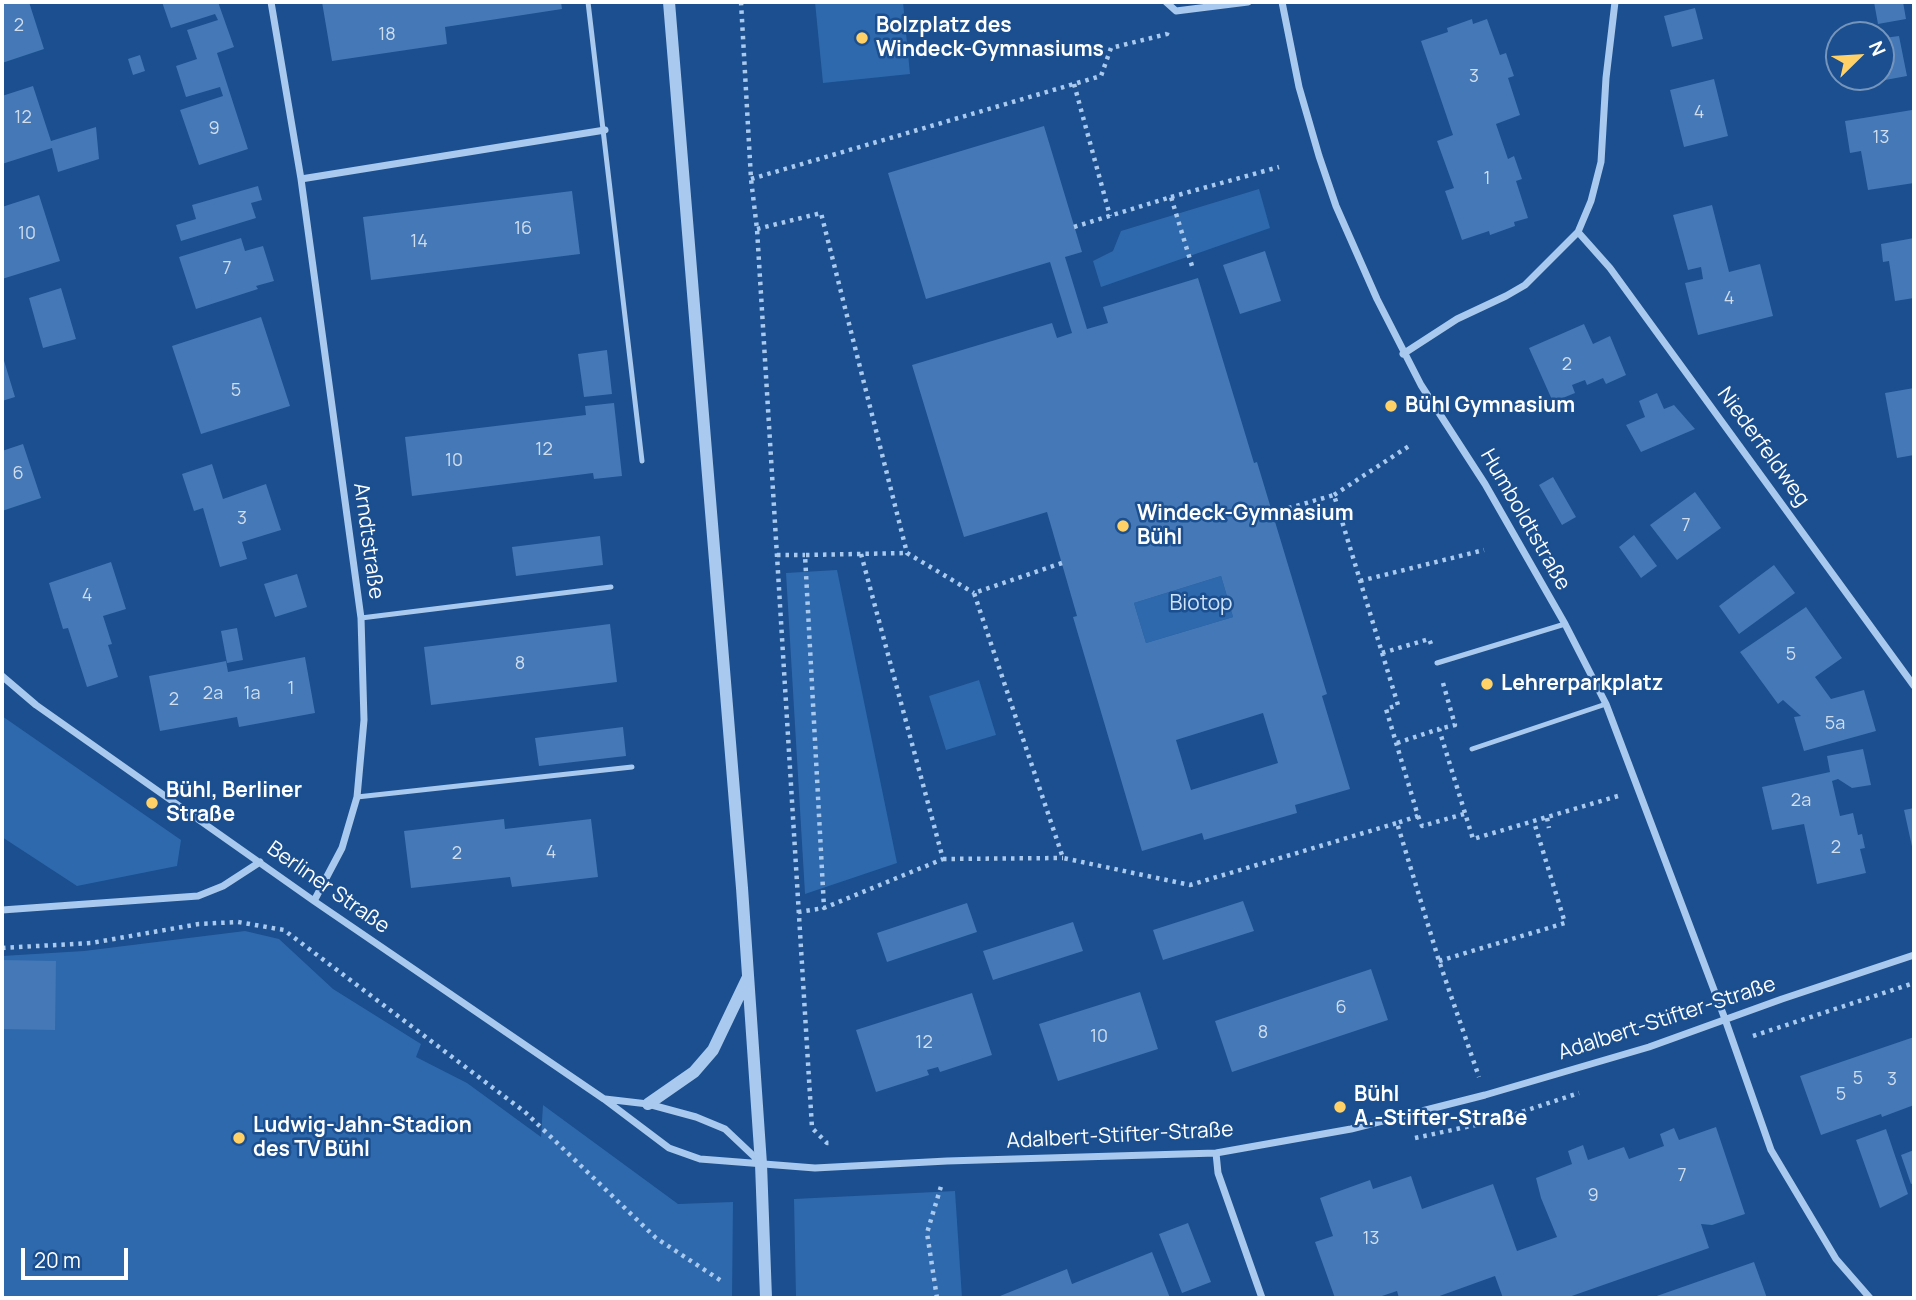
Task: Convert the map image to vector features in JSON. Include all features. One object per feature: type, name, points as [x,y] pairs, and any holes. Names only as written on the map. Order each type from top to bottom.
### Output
[{"type":"street","name":"Arndtstraße","points":[[271,2],[301,179],[361,618],[364,720],[357,797],[342,848],[314,901]]},
{"type":"street","points":[[669,2],[761,1164],[766,1298]]},
{"type":"street","points":[[1166,2],[1176,11],[1248,2]]},
{"type":"street","name":"Humboldtstraße","points":[[1282,2],[1299,87],[1336,206],[1377,299],[1404,354],[1485,484],[1565,624],[1606,704],[1726,1019],[1771,1150],[1836,1259],[1870,1298]]},
{"type":"street","points":[[1404,354],[1457,320],[1525,285],[1577,232],[1591,201],[1601,162],[1606,78],[1615,2]]},
{"type":"street","points":[[301,179],[604,130]]},
{"type":"street","name":"Niederfeldweg","points":[[1577,232],[1610,268],[1914,686]]},
{"type":"street","name":"Berliner Straße","points":[[2,676],[36,705],[314,901],[604,1099],[669,1148],[699,1159],[761,1164]]},
{"type":"street","points":[[2,910],[198,896],[223,886],[260,862]]},
{"type":"street","name":"Adalbert-Stifter-Straße","points":[[761,1164],[815,1168],[1216,1153],[1351,1129],[1485,1095],[1649,1046],[1914,955]]},
{"type":"street","points":[[648,1104],[695,1072],[713,1051],[747,978]]},
{"type":"street","name":"Berliner Straße","points":[[604,1099],[648,1104],[696,1117],[725,1129],[761,1164]]},
{"type":"street","points":[[1216,1153],[1218,1173],[1262,1298]]},
{"type":"lane","points":[[588,2],[642,461]]},
{"type":"lane","points":[[361,618],[611,587]]},
{"type":"lane","points":[[1437,663],[1565,624]]},
{"type":"lane","points":[[1472,750],[1606,704]]},
{"type":"lane","points":[[357,797],[632,767]]},
{"type":"path","points":[[741,2],[811,1128],[827,1143],[840,1143]]},
{"type":"path","points":[[751,179],[1101,76],[1111,48],[1167,34],[1176,11]]},
{"type":"path","points":[[1074,83],[1110,216]]},
{"type":"path","points":[[1074,227],[1279,167]]},
{"type":"path","points":[[1171,197],[1192,266]]},
{"type":"path","points":[[757,229],[821,213],[907,553]]},
{"type":"path","points":[[1272,513],[1334,495],[1409,446]]},
{"type":"path","points":[[1334,495],[1398,705],[1386,709],[1422,827],[1464,813]]},
{"type":"path","points":[[1360,581],[1485,550]]},
{"type":"path","points":[[777,555],[907,553],[974,593],[1063,858]]},
{"type":"path","points":[[861,554],[943,859]]},
{"type":"path","points":[[805,555],[824,908]]},
{"type":"path","points":[[974,593],[1062,564]]},
{"type":"path","points":[[1382,653],[1429,639],[1455,724],[1396,743]]},
{"type":"path","points":[[1439,729],[1473,839],[1639,791]]},
{"type":"path","points":[[798,912],[824,908],[943,859],[1063,858],[1190,885],[1418,816]]},
{"type":"path","points":[[1547,818],[1549,828]]},
{"type":"path","points":[[1438,961],[1565,923],[1534,822]]},
{"type":"path","points":[[1397,823],[1438,961],[1485,1095]]},
{"type":"path","points":[[2,948],[91,943],[212,923],[238,922],[284,930],[526,1112],[656,1238],[723,1282]]},
{"type":"path","points":[[937,1298],[927,1233],[947,1161]]},
{"type":"green space","name":"Bolzplatz des Windeck-Gymnasiums","points":[[815,2],[903,2],[910,74],[823,83]]},
{"type":"green space","points":[[1259,189],[1270,228],[1101,287],[1093,261],[1113,251],[1121,231]]},
{"type":"green space","points":[[837,570],[897,863],[805,894],[786,573]]},
{"type":"green space","name":"Biotop","points":[[1221,576],[1233,617],[1146,643],[1134,603]]},
{"type":"green space","points":[[979,680],[996,735],[946,750],[929,696]]},
{"type":"green space","points":[[2,716],[181,840],[177,866],[77,886],[2,837]]},
{"type":"green space","name":"Ludwig-Jahn-Stadion des TV Bühl","points":[[245,931],[279,939],[333,989],[421,1044],[416,1057],[467,1083],[541,1137],[543,1105],[678,1204],[733,1202],[732,1298],[2,1298],[2,956],[84,951]]},
{"type":"green space","points":[[955,1191],[962,1298],[796,1298],[794,1199]]},
{"type":"building","points":[[2,2],[29,2],[44,49],[2,63]]},
{"type":"building","points":[[162,2],[218,2],[234,47],[217,53],[248,149],[199,165],[180,110],[223,96],[220,87],[186,97],[176,66],[197,59],[187,30],[218,20],[215,14],[171,28]]},
{"type":"building","points":[[322,2],[561,2],[562,9],[445,27],[447,44],[332,61]]},
{"type":"building","points":[[1874,2],[1903,2],[1906,19],[1877,21]]},
{"type":"building","points":[[1695,8],[1703,39],[1672,47],[1664,16]]},
{"type":"building","points":[[1472,19],[1473,24],[1487,19],[1500,55],[1506,53],[1514,76],[1508,78],[1520,115],[1496,124],[1508,159],[1514,156],[1522,179],[1516,181],[1528,218],[1490,235],[1489,231],[1462,240],[1445,191],[1454,188],[1437,141],[1453,135],[1421,41],[1448,32],[1447,28]]},
{"type":"building","points":[[1899,36],[1907,76],[1895,78],[1895,37]]},
{"type":"building","points":[[140,55],[145,71],[133,75],[128,59]]},
{"type":"building","points":[[1714,79],[1728,136],[1684,147],[1670,90]]},
{"type":"building","points":[[33,86],[51,141],[96,127],[99,159],[58,172],[52,148],[2,164],[2,96]]},
{"type":"building","points":[[1912,110],[1914,183],[1868,190],[1861,151],[1850,153],[1845,121]]},
{"type":"building","points":[[1044,126],[1082,252],[1065,257],[1087,329],[1108,323],[1103,307],[1198,278],[1327,694],[1322,696],[1350,789],[1295,805],[1297,813],[1204,840],[1202,833],[1142,851],[1073,617],[1077,616],[1047,512],[964,537],[912,365],[1052,323],[1057,338],[1072,333],[1050,262],[926,299],[888,173]],"holes":[[[1221,576],[1233,617],[1146,643],[1134,603]],[[1263,713],[1278,763],[1191,790],[1176,740]]]},
{"type":"building","points":[[258,186],[262,200],[251,203],[256,218],[181,241],[176,225],[196,219],[192,205]]},
{"type":"building","points":[[572,191],[580,254],[371,280],[363,217]]},
{"type":"building","points":[[39,195],[60,261],[2,279],[2,207]]},
{"type":"building","points":[[1712,205],[1729,272],[1760,264],[1773,316],[1698,335],[1685,283],[1703,279],[1701,267],[1688,270],[1673,215]]},
{"type":"building","points":[[241,238],[245,251],[263,246],[274,281],[256,286],[258,289],[196,309],[179,257]]},
{"type":"building","points":[[1914,238],[1914,298],[1895,301],[1889,261],[1883,262],[1881,244]]},
{"type":"building","points":[[1265,251],[1281,301],[1240,314],[1223,265]]},
{"type":"building","points":[[61,288],[76,339],[43,348],[29,298]]},
{"type":"building","points":[[261,317],[290,406],[201,434],[172,346]]},
{"type":"building","points":[[1584,324],[1593,344],[1610,336],[1626,375],[1606,384],[1603,378],[1587,385],[1585,380],[1572,385],[1575,393],[1553,402],[1529,348]]},
{"type":"building","points":[[607,350],[612,394],[584,397],[578,354]]},
{"type":"building","points":[[2,354],[15,397],[2,401]]},
{"type":"building","points":[[1914,388],[1914,455],[1897,458],[1885,393]]},
{"type":"building","points":[[1657,393],[1664,409],[1674,405],[1695,429],[1641,452],[1626,425],[1645,417],[1639,401]]},
{"type":"building","points":[[614,403],[622,476],[594,479],[593,473],[412,496],[405,437],[586,415],[585,406]]},
{"type":"building","points":[[23,444],[41,498],[2,511],[2,451]]},
{"type":"building","points":[[212,464],[223,499],[266,484],[281,530],[242,542],[247,559],[220,567],[203,508],[194,511],[182,474]]},
{"type":"building","points":[[1553,477],[1576,517],[1562,525],[1539,485]]},
{"type":"building","points":[[1695,492],[1721,528],[1677,560],[1650,525]]},
{"type":"building","points":[[1634,535],[1657,566],[1641,578],[1619,547]]},
{"type":"building","points":[[600,536],[603,565],[516,576],[512,547]]},
{"type":"building","points":[[111,562],[126,609],[103,616],[118,677],[87,687],[68,628],[63,629],[49,583]]},
{"type":"building","points":[[1774,565],[1795,593],[1739,634],[1719,606]]},
{"type":"building","points":[[297,574],[307,607],[275,617],[264,584]]},
{"type":"building","points":[[1806,607],[1842,658],[1815,677],[1831,699],[1864,690],[1876,731],[1804,751],[1794,717],[1801,716],[1783,700],[1778,704],[1740,652]]},
{"type":"building","points":[[610,624],[617,682],[431,705],[424,647]]},
{"type":"building","points":[[237,628],[243,660],[227,663],[221,631]]},
{"type":"building","points":[[305,657],[315,713],[239,727],[237,717],[160,731],[149,676],[226,661],[228,672]]},
{"type":"building","points":[[623,727],[626,756],[539,766],[535,738]]},
{"type":"building","points":[[1863,749],[1871,785],[1852,788],[1838,779],[1832,781],[1840,816],[1853,813],[1858,835],[1862,834],[1865,848],[1860,849],[1866,873],[1817,884],[1804,824],[1772,830],[1762,787],[1830,772],[1827,756]]},
{"type":"building","points":[[1914,808],[1914,851],[1913,851],[1904,810]]},
{"type":"building","points":[[504,819],[505,829],[591,819],[598,877],[512,887],[510,877],[411,888],[404,831]]},
{"type":"building","points":[[1243,901],[1254,931],[1163,960],[1153,930]]},
{"type":"building","points":[[967,903],[977,932],[887,962],[877,933]]},
{"type":"building","points":[[1073,922],[1083,951],[993,980],[983,951]]},
{"type":"building","points":[[2,960],[56,961],[55,1030],[2,1029]]},
{"type":"building","points":[[1371,969],[1388,1020],[1232,1072],[1215,1021]]},
{"type":"building","points":[[1140,992],[1158,1049],[1058,1081],[1039,1024]]},
{"type":"building","points":[[972,993],[992,1055],[940,1072],[938,1067],[927,1070],[929,1075],[876,1092],[856,1030]]},
{"type":"building","points":[[1914,1037],[1914,1105],[1821,1135],[1800,1076]]},
{"type":"building","points":[[1716,1127],[1745,1214],[1712,1225],[1701,1224],[1709,1248],[1566,1298],[1503,1298],[1495,1276],[1434,1298],[1399,1298],[1397,1291],[1376,1298],[1335,1298],[1315,1242],[1333,1236],[1320,1198],[1370,1180],[1373,1189],[1411,1176],[1422,1209],[1493,1184],[1517,1251],[1557,1237],[1536,1178],[1572,1164],[1568,1151],[1583,1145],[1588,1160],[1624,1147],[1629,1159],[1664,1146],[1660,1134],[1674,1128],[1679,1140]]},
{"type":"building","points":[[1886,1129],[1908,1194],[1880,1208],[1856,1140]]},
{"type":"building","points":[[1914,1150],[1914,1183],[1911,1184],[1901,1155]]},
{"type":"building","points":[[1188,1223],[1211,1282],[1182,1293],[1159,1234]]},
{"type":"building","points":[[1152,1252],[1170,1298],[995,1298],[1067,1269],[1072,1284]]},
{"type":"building","points":[[1754,1262],[1767,1298],[1651,1298]]},
{"type":"place","name":"Bolzplatz des Windeck-Gymnasiums","points":[[862,38]]},
{"type":"place","name":"Bühl Gymnasium","points":[[1391,406]]},
{"type":"place","name":"Windeck-Gymnasium Bühl","points":[[1123,526]]},
{"type":"place","name":"Lehrerparkplatz","points":[[1487,684]]},
{"type":"place","name":"Bühl, Berliner Straße","points":[[152,803]]},
{"type":"place","name":"Bühl A.-Stifter-Straße","points":[[1340,1107]]},
{"type":"place","name":"Ludwig-Jahn-Stadion des TV Bühl","points":[[239,1138]]}]
